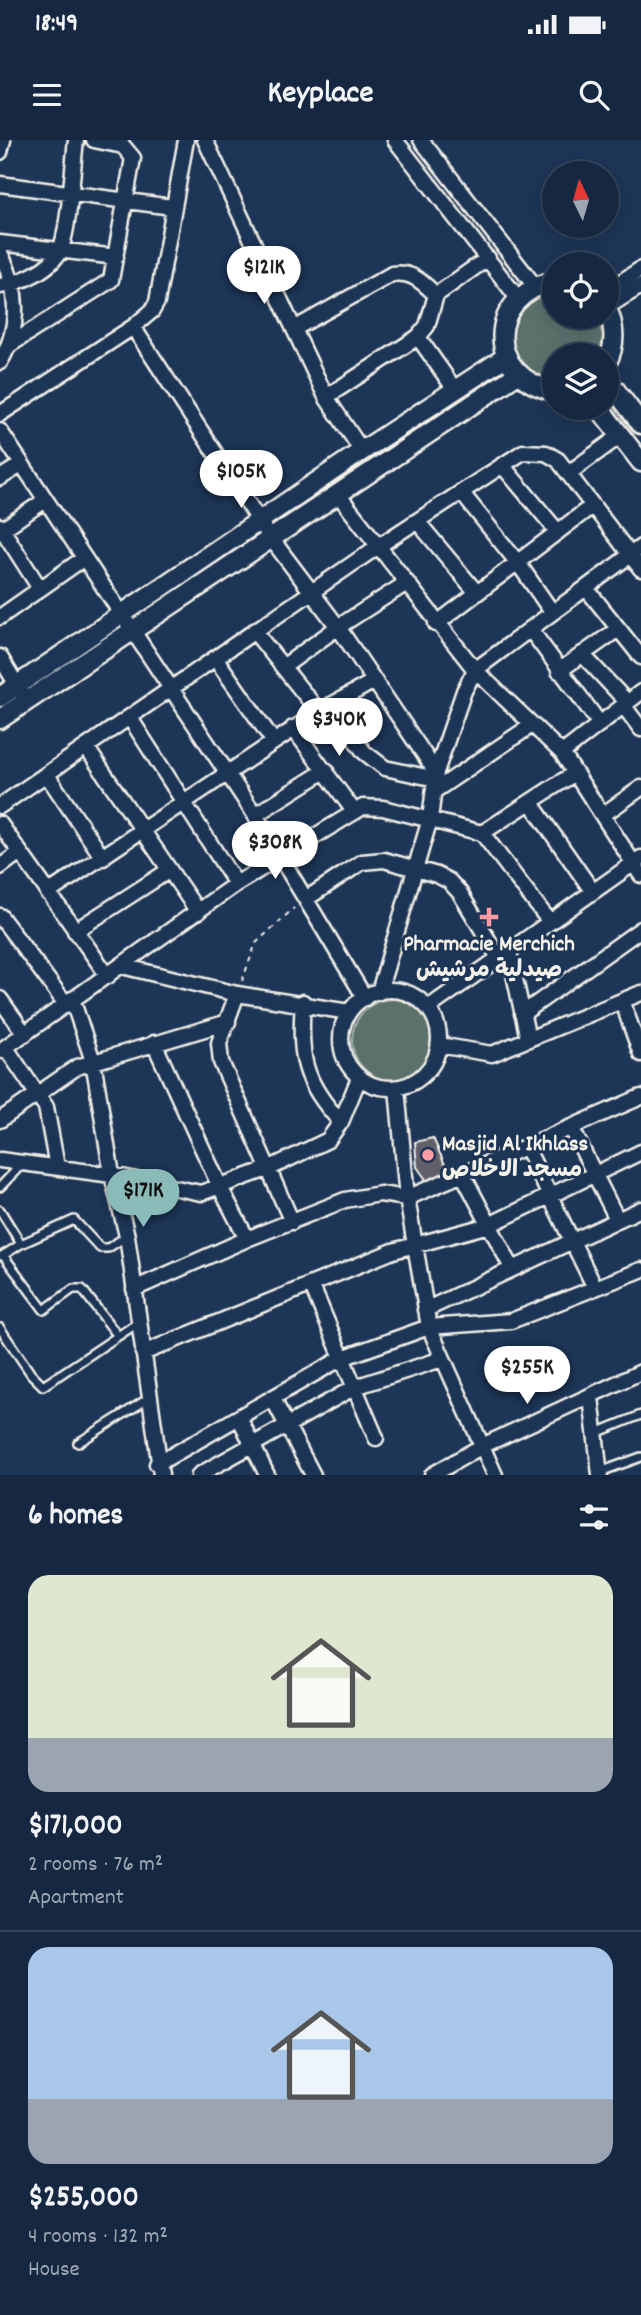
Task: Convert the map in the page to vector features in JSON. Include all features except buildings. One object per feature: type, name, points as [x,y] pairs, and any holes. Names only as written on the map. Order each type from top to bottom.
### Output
[{"type":"street","points":[[0,152],[3,140]]},
{"type":"street","points":[[6,285],[44,267],[61,248],[76,140]]},
{"type":"street","points":[[8,346],[111,280],[133,162],[131,152],[123,146],[94,140]]},
{"type":"street","points":[[0,414],[133,327],[152,311],[157,302],[186,140]]},
{"type":"street","points":[[205,140],[326,397],[362,451]]},
{"type":"street","points":[[395,140],[517,297]]},
{"type":"street","points":[[421,140],[534,285]]},
{"type":"street","points":[[0,184],[172,207]]},
{"type":"street","points":[[0,243],[61,248],[116,257]]},
{"type":"street","points":[[0,253],[6,285],[16,313],[8,346],[0,362]]},
{"type":"street","points":[[326,397],[418,337],[427,326],[436,295],[488,258]]},
{"type":"street","points":[[619,283],[641,269]]},
{"type":"street","points":[[294,329],[392,274],[401,272],[417,278],[436,295]]},
{"type":"street","points":[[542,283],[534,285],[517,297],[506,317],[503,337],[507,356],[518,374],[542,388]]},
{"type":"street","points":[[619,300],[641,286]]},
{"type":"street","points":[[133,327],[270,537],[338,627],[436,781]]},
{"type":"street","points":[[418,337],[456,391]]},
{"type":"street","points":[[0,719],[22,692],[122,612],[507,356]]},
{"type":"street","points":[[0,697],[22,692],[133,629],[518,374]]},
{"type":"street","points":[[619,393],[639,417]]},
{"type":"street","points":[[609,420],[641,462]]},
{"type":"street","points":[[0,431],[44,501],[173,689],[306,899],[372,995]]},
{"type":"street","points":[[569,473],[621,435]]},
{"type":"street","points":[[0,806],[377,547],[523,452],[536,451],[551,455],[569,473],[593,506],[636,551],[641,569]]},
{"type":"street","points":[[0,478],[21,465]]},
{"type":"street","points":[[502,465],[558,532]]},
{"type":"street","points":[[461,492],[518,563],[552,612]]},
{"type":"street","points":[[337,493],[436,624],[475,670],[562,753],[639,865],[593,892],[428,1008]]},
{"type":"street","points":[[40,587],[1,529],[44,501]]},
{"type":"street","points":[[436,624],[593,506]]},
{"type":"street","points":[[417,521],[477,593]]},
{"type":"street","points":[[372,995],[415,869],[430,819],[436,781],[464,691],[475,670],[636,551]]},
{"type":"street","points":[[0,617],[84,558]]},
{"type":"street","points":[[283,667],[338,627],[405,584]]},
{"type":"street","points":[[586,588],[641,657]]},
{"type":"street","points":[[530,629],[600,724]]},
{"type":"street","points":[[559,671],[618,629]]},
{"type":"street","points":[[254,631],[283,667],[364,752],[385,768],[436,781],[532,725]]},
{"type":"street","points":[[582,654],[625,704],[641,729]]},
{"type":"street","points":[[0,657],[22,692]]},
{"type":"street","points":[[216,659],[274,742]]},
{"type":"street","points":[[48,893],[293,728],[374,681]]},
{"type":"street","points":[[562,753],[641,692]]},
{"type":"street","points":[[130,718],[236,884]]},
{"type":"street","points":[[293,728],[353,810]]},
{"type":"street","points":[[86,747],[141,832],[198,912]]},
{"type":"street","points":[[255,815],[326,770]]},
{"type":"street","points":[[482,832],[575,773]]},
{"type":"street","points":[[47,775],[103,858]]},
{"type":"street","points":[[604,814],[641,788]]},
{"type":"street","points":[[531,803],[593,892]]},
{"type":"street","points":[[57,1167],[46,1107],[3,1050],[236,884],[353,810],[373,807],[482,832],[550,922]]},
{"type":"street","points":[[0,824],[108,976]]},
{"type":"street","points":[[0,867],[20,852]]},
{"type":"street","points":[[306,899],[362,862],[384,860],[449,881],[504,955],[528,1039]]},
{"type":"street","points":[[75,931],[168,871]]},
{"type":"street","points":[[0,916],[69,1001],[93,1061],[112,1175],[127,1236],[159,1469],[239,1417],[342,1358],[429,1327],[511,1321],[641,1270]]},
{"type":"street","points":[[522,1014],[641,929]]},
{"type":"street","points":[[122,966],[237,994],[303,1002],[349,1012]]},
{"type":"street","points":[[400,991],[414,996],[428,1008],[439,1031],[439,1045],[432,1065],[417,1080],[397,1088],[377,1087],[359,1078],[346,1060],[341,1040],[349,1012],[372,995],[400,991]]},
{"type":"street","points":[[439,1045],[492,1054],[641,993]]},
{"type":"street","points":[[237,994],[219,1044],[221,1062],[292,1222]]},
{"type":"street","points":[[0,999],[25,1034]]},
{"type":"street","points":[[622,1001],[641,1054]]},
{"type":"street","points":[[303,1002],[301,1046],[305,1072],[314,1090],[341,1122]]},
{"type":"street","points":[[0,1120],[76,1067],[228,1023]]},
{"type":"street","points":[[155,1043],[220,1187],[247,1239]]},
{"type":"street","points":[[0,1160],[112,1175],[190,1193],[220,1187],[270,1168],[328,1140],[341,1122],[359,1078]]},
{"type":"street","points":[[397,1088],[407,1198],[429,1327],[495,1475]]},
{"type":"street","points":[[134,1289],[247,1239],[360,1196],[380,1194],[407,1198],[641,1097]]},
{"type":"street","points":[[571,1127],[617,1219]]},
{"type":"street","points":[[526,1147],[595,1288]]},
{"type":"street","points":[[143,1353],[393,1251],[489,1225],[641,1152]]},
{"type":"street","points":[[463,1175],[512,1268]]},
{"type":"street","points":[[425,1310],[641,1209]]},
{"type":"street","points":[[311,1284],[376,1438]]},
{"type":"street","points":[[199,1475],[355,1387],[442,1359]]},
{"type":"street","points":[[432,1475],[482,1446],[641,1372]]},
{"type":"street","points":[[591,1397],[599,1474]]},
{"type":"street","points":[[272,1399],[313,1475]]},
{"type":"street","points":[[239,1417],[267,1475]]},
{"type":"lane","points":[[0,1187],[23,1163]]},
{"type":"lane","points":[[0,1210],[21,1244]]},
{"type":"lane","points":[[118,1336],[82,1289],[73,1289],[44,1310],[2,1256],[21,1244],[74,1220],[100,1248],[108,1248],[127,1236]]},
{"type":"lane","points":[[0,1328],[31,1374],[43,1386],[139,1322]]},
{"type":"lane","points":[[78,1443],[149,1398]]},
{"type":"lane","points":[[596,1433],[641,1415]]},
{"type":"lane","points":[[599,1474],[641,1458]]},
{"type":"path","points":[[237,994],[256,943],[278,920],[306,899]]},
{"type":"green space","points":[[542,295],[542,329],[601,329],[603,336],[602,343],[542,343],[542,381],[526,375],[509,347],[520,312]]},
{"type":"green space","points":[[393,999],[409,1002],[422,1011],[431,1024],[434,1040],[431,1056],[422,1069],[409,1078],[393,1081],[377,1078],[364,1069],[355,1056],[352,1040],[355,1024],[364,1011],[377,1002]]},
{"type":"place","name":"Pharmacie Merchich صيدلية مرشيش","points":[[489,917]]},
{"type":"place","name":"Masjid Al Ikhlass مسجد الاخلاص","points":[[428,1155]]}]
